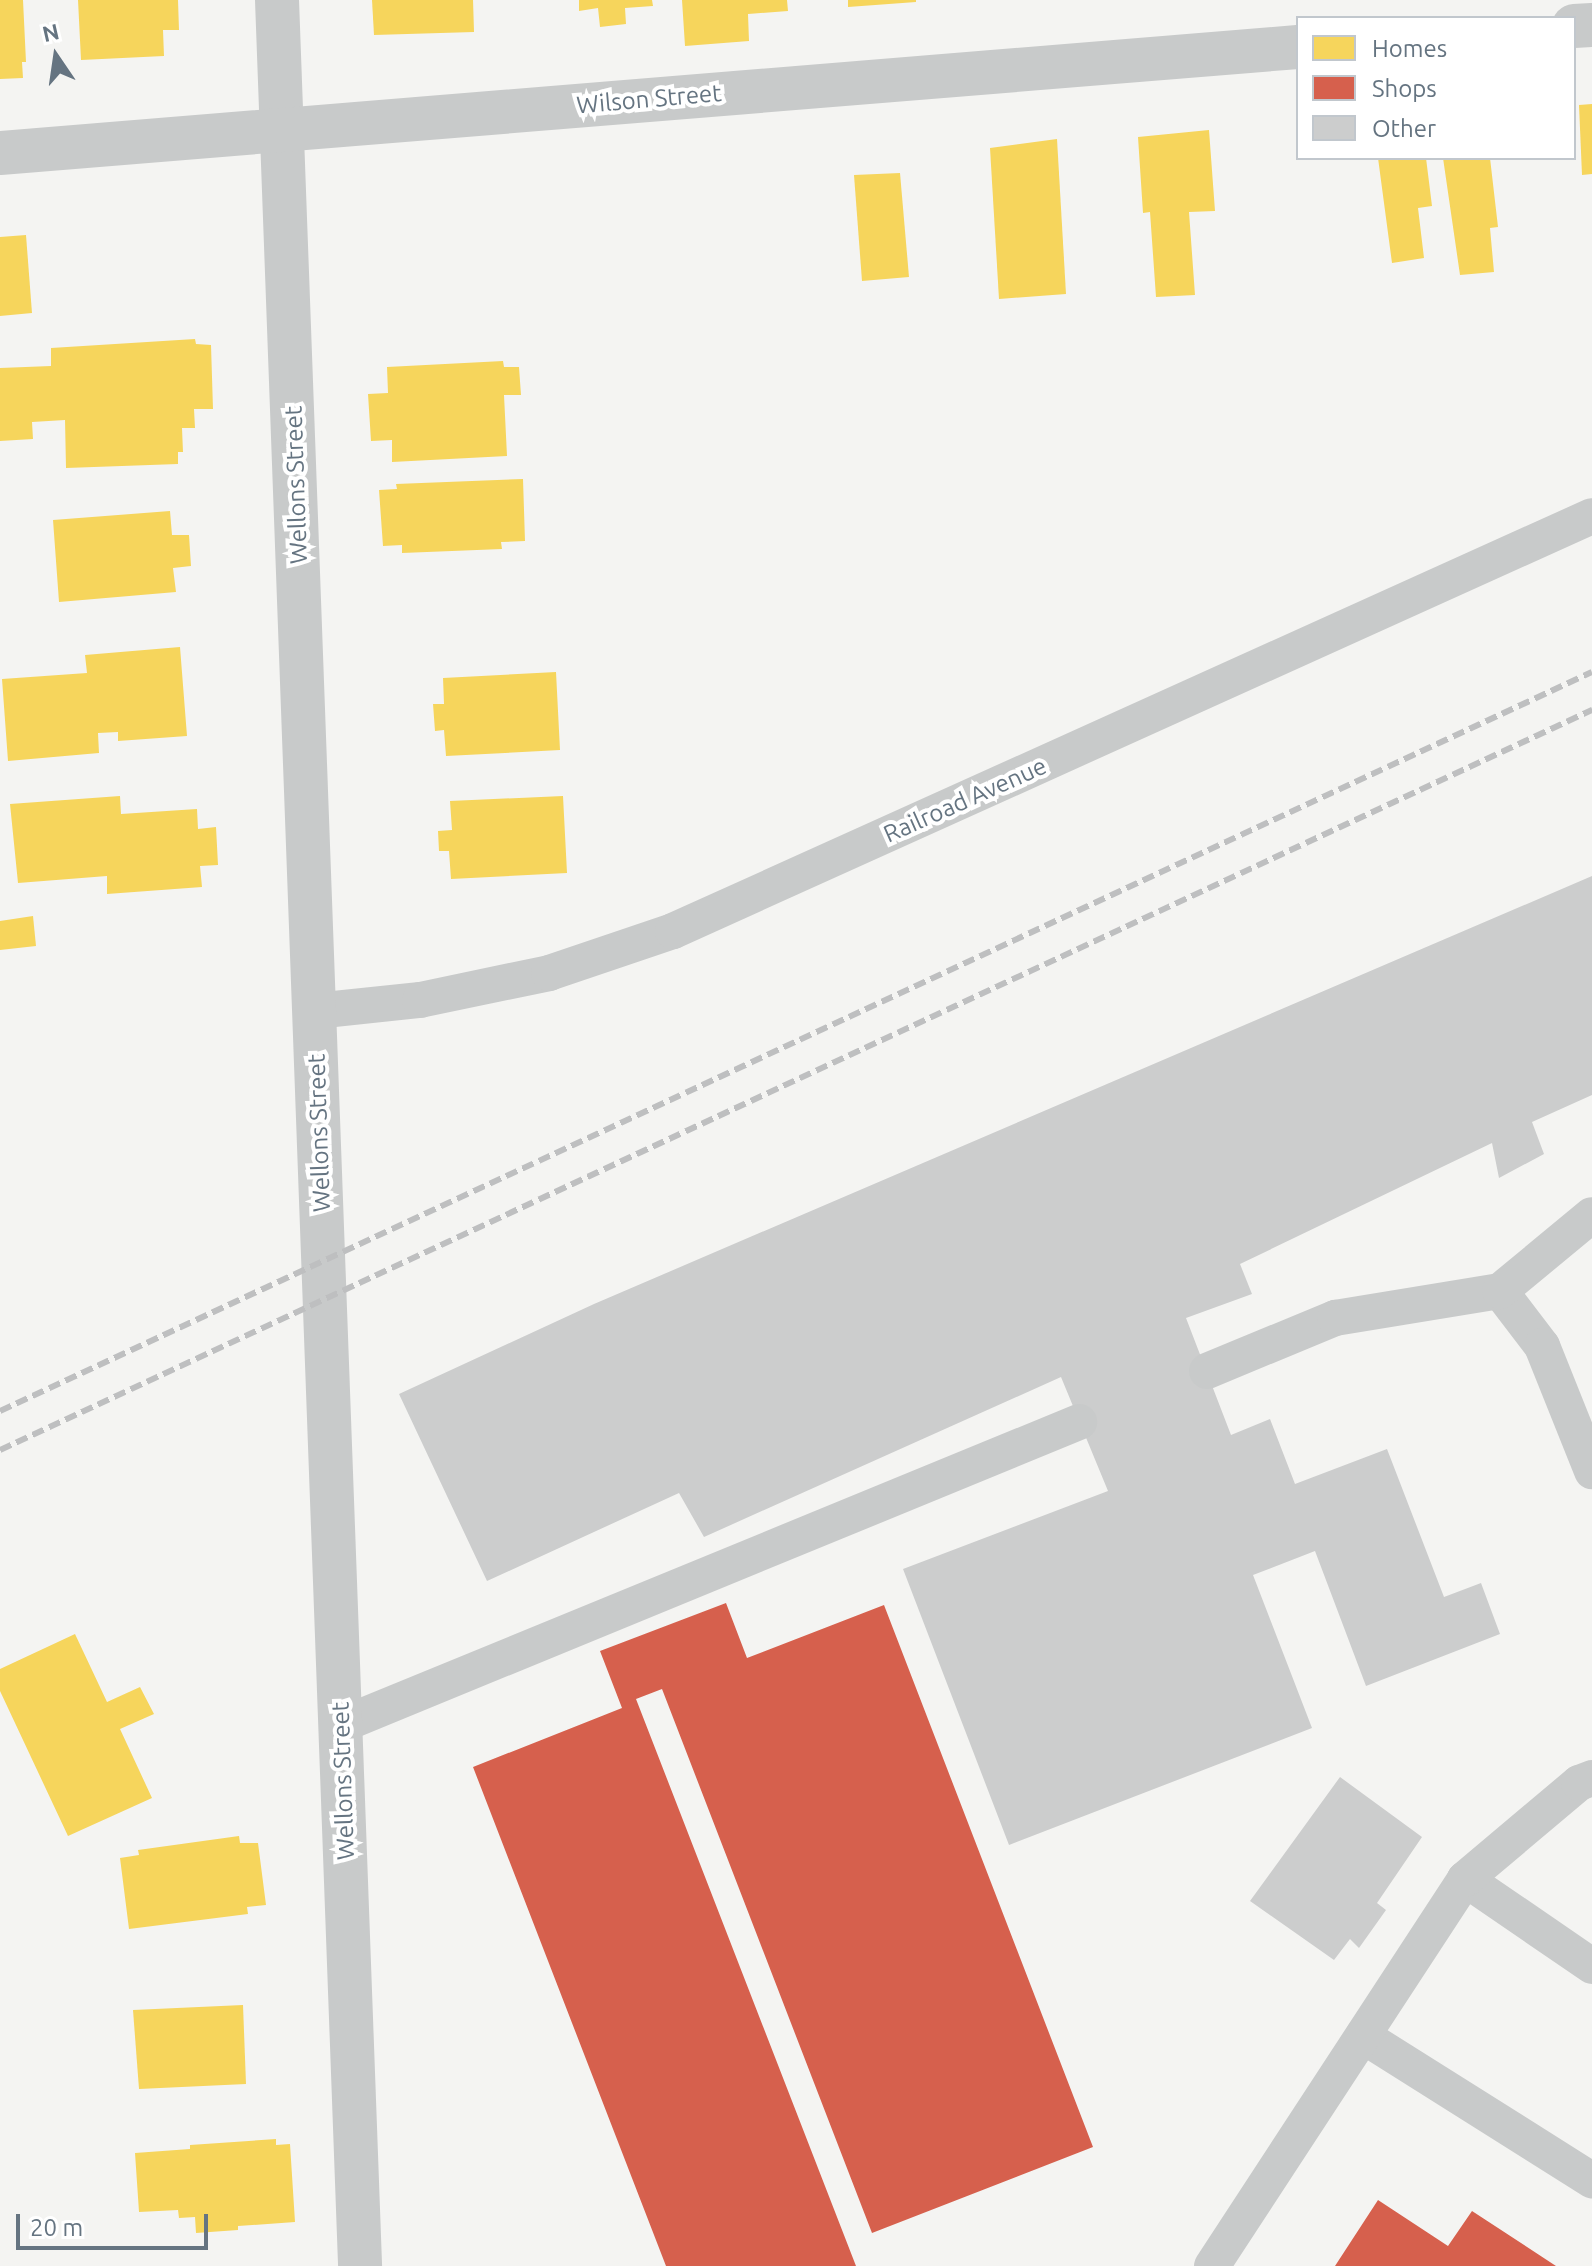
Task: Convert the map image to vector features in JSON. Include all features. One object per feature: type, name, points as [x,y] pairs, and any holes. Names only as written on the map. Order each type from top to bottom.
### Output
[{"type":"street","name":"Wellons Street","points":[[277,0],[360,2266]]},
{"type":"street","name":"Wilson Street","points":[[0,153],[1296,47]]},
{"type":"lane","name":"Railroad Avenue","points":[[315,1011],[420,1000],[549,973],[673,931],[1592,516]]},
{"type":"lane","points":[[1207,1371],[1335,1318],[1500,1291],[1592,1215]]},
{"type":"lane","points":[[1500,1291],[1542,1346],[1592,1471]]},
{"type":"lane","points":[[341,1725],[1079,1422]]},
{"type":"lane","points":[[1212,2266],[1465,1879],[1579,1783],[1592,1778]]},
{"type":"lane","points":[[1465,1879],[1592,1966]]},
{"type":"lane","points":[[1363,2036],[1592,2180]]},
{"type":"building: Homes","points":[[0,0],[23,0],[26,62],[22,62],[23,78],[0,79]]},
{"type":"building: Homes","points":[[78,0],[178,0],[179,30],[163,30],[164,56],[81,60]]},
{"type":"building: Homes","points":[[372,0],[473,0],[474,32],[374,35]]},
{"type":"building: Homes","points":[[579,0],[652,0],[653,6],[625,8],[626,24],[600,27],[598,8],[579,11]]},
{"type":"building: Homes","points":[[682,0],[787,0],[788,11],[748,14],[749,41],[685,46]]},
{"type":"building: Homes","points":[[848,0],[916,0],[916,2],[848,7]]},
{"type":"building: Homes","points":[[1592,104],[1592,174],[1582,175],[1579,105]]},
{"type":"building: Homes","points":[[1209,130],[1215,211],[1189,212],[1195,295],[1156,297],[1150,212],[1143,213],[1138,137]]},
{"type":"building: Homes","points":[[1057,139],[1066,294],[999,299],[990,148]]},
{"type":"building: Homes","points":[[1378,160],[1426,160],[1432,206],[1418,208],[1424,258],[1392,263]]},
{"type":"building: Homes","points":[[1443,160],[1490,160],[1498,227],[1490,228],[1494,272],[1460,275]]},
{"type":"building: Homes","points":[[900,173],[909,277],[862,281],[854,175]]},
{"type":"building: Homes","points":[[26,235],[32,313],[0,316],[0,237]]},
{"type":"building: Homes","points":[[195,339],[196,344],[211,345],[213,409],[194,409],[195,428],[182,428],[183,452],[178,452],[178,464],[66,468],[65,420],[32,422],[33,439],[0,441],[0,368],[51,366],[51,348]]},
{"type":"building: Homes","points":[[503,361],[504,367],[519,367],[521,395],[504,395],[507,456],[392,462],[392,440],[371,441],[368,394],[388,393],[387,367]]},
{"type":"building: Homes","points":[[523,479],[525,541],[501,542],[502,549],[402,553],[402,545],[383,546],[379,490],[397,489],[396,484]]},
{"type":"building: Homes","points":[[170,511],[172,535],[189,535],[191,566],[173,568],[176,592],[59,602],[53,520]]},
{"type":"building: Homes","points":[[180,647],[187,736],[118,741],[118,732],[98,733],[99,753],[8,761],[2,679],[87,673],[85,655]]},
{"type":"building: Homes","points":[[556,672],[560,750],[446,756],[444,730],[435,731],[433,704],[444,704],[443,678]]},
{"type":"building: Homes","points":[[120,796],[121,814],[197,809],[198,829],[216,827],[218,865],[200,866],[202,887],[107,894],[107,876],[18,883],[10,804]]},
{"type":"building: Homes","points":[[563,796],[567,873],[451,879],[449,851],[439,851],[438,831],[452,830],[450,801]]},
{"type":"building: Homes","points":[[33,916],[36,946],[0,950],[0,921]]},
{"type":"building: Homes","points":[[75,1634],[107,1702],[140,1687],[154,1714],[120,1729],[152,1798],[68,1836],[0,1691],[0,1669]]},
{"type":"building: Homes","points":[[239,1836],[240,1843],[258,1843],[266,1905],[247,1907],[248,1914],[129,1929],[120,1858],[139,1855],[138,1850]]},
{"type":"building: Homes","points":[[243,2005],[246,2084],[139,2089],[133,2010]]},
{"type":"building: Homes","points":[[276,2139],[276,2145],[290,2144],[295,2222],[196,2233],[195,2217],[179,2218],[178,2210],[139,2212],[135,2153],[190,2149],[190,2145]]},
{"type":"building: Shops","points":[[726,1603],[747,1658],[884,1605],[1093,2147],[872,2233],[662,1689],[636,1699],[856,2266],[666,2266],[473,1767],[622,1708],[600,1651]]},
{"type":"building: Shops","points":[[1378,2200],[1448,2246],[1472,2211],[1556,2266],[1335,2266]]},
{"type":"building: Other","points":[[1592,876],[1592,1095],[1532,1122],[1544,1154],[1499,1178],[1492,1143],[1240,1264],[1252,1294],[1186,1318],[1231,1435],[1270,1419],[1295,1484],[1387,1449],[1444,1597],[1481,1583],[1500,1634],[1366,1686],[1315,1551],[1253,1575],[1312,1728],[1009,1845],[903,1569],[1108,1491],[1061,1377],[704,1537],[679,1493],[487,1581],[399,1394],[594,1304]]},
{"type":"building: Other","points":[[1340,1777],[1422,1837],[1377,1903],[1386,1910],[1359,1948],[1350,1939],[1334,1960],[1250,1901]]},
{"type":"railway","points":[[0,1411],[1592,672]]},
{"type":"railway","points":[[0,1450],[1592,710]]}]
